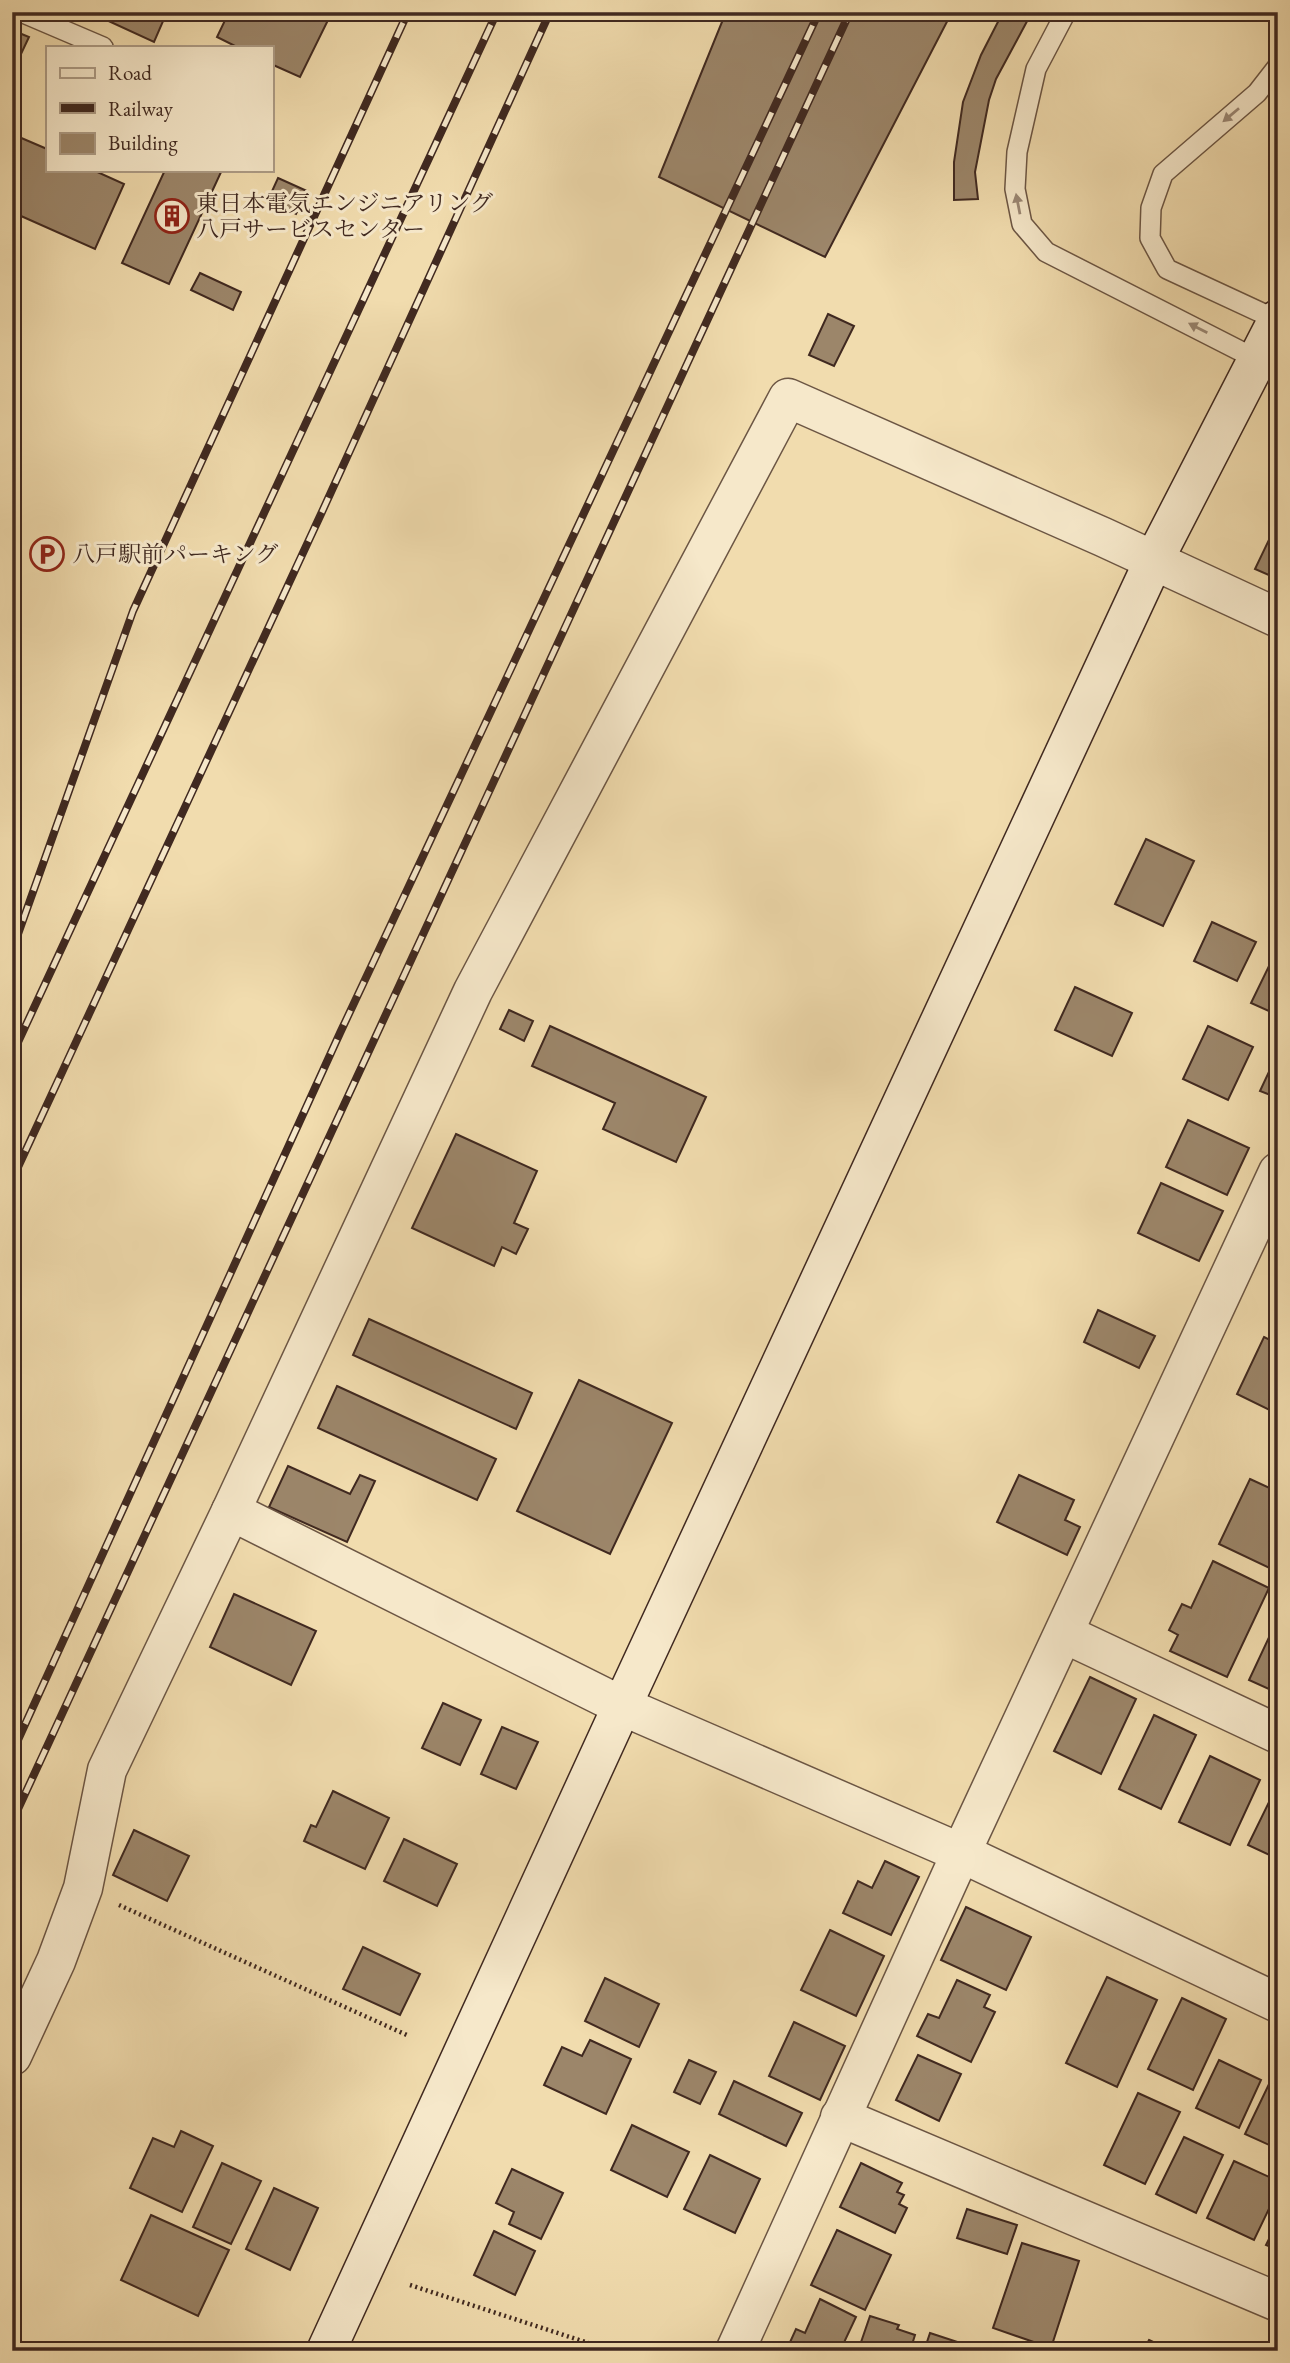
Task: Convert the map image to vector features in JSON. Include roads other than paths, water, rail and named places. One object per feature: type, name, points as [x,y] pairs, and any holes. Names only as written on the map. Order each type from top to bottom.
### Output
[{"type":"street","points":[[326,2351],[622,1706],[1154,561],[1278,319]]},
{"type":"street","points":[[12,2056],[56,1961],[83,1888],[107,1770],[473,991],[788,398],[1278,618]]},
{"type":"street","points":[[736,2351],[961,1853],[1278,1172]]},
{"type":"street","points":[[231,1511],[622,1706],[961,1853],[1278,2003]]},
{"type":"street","points":[[1065,1634],[1278,1734]]},
{"type":"street","points":[[840,2117],[1278,2302]]},
{"type":"lane","points":[[21,12],[101,46]]},
{"type":"lane","points":[[1066,12],[1036,69],[1017,152],[1016,189],[1022,224],[1046,252],[1258,360]]},
{"type":"lane","points":[[1278,66],[1257,93],[1163,174],[1151,208],[1150,238],[1167,269],[1278,319]]},
{"type":"railway","points":[[12,951],[133,611],[408,12]]},
{"type":"railway","points":[[12,1055],[497,12]]},
{"type":"railway","points":[[12,1180],[550,12]]},
{"type":"railway","points":[[12,1753],[340,1033],[819,12]]},
{"type":"railway","points":[[12,1822],[850,12]]},
{"type":"place","name":"東日本電気エンジニアリング 八戸サービスセンター","points":[[172,216]]},
{"type":"place","name":"八戸駅前パーキング","points":[[47,554]]}]
